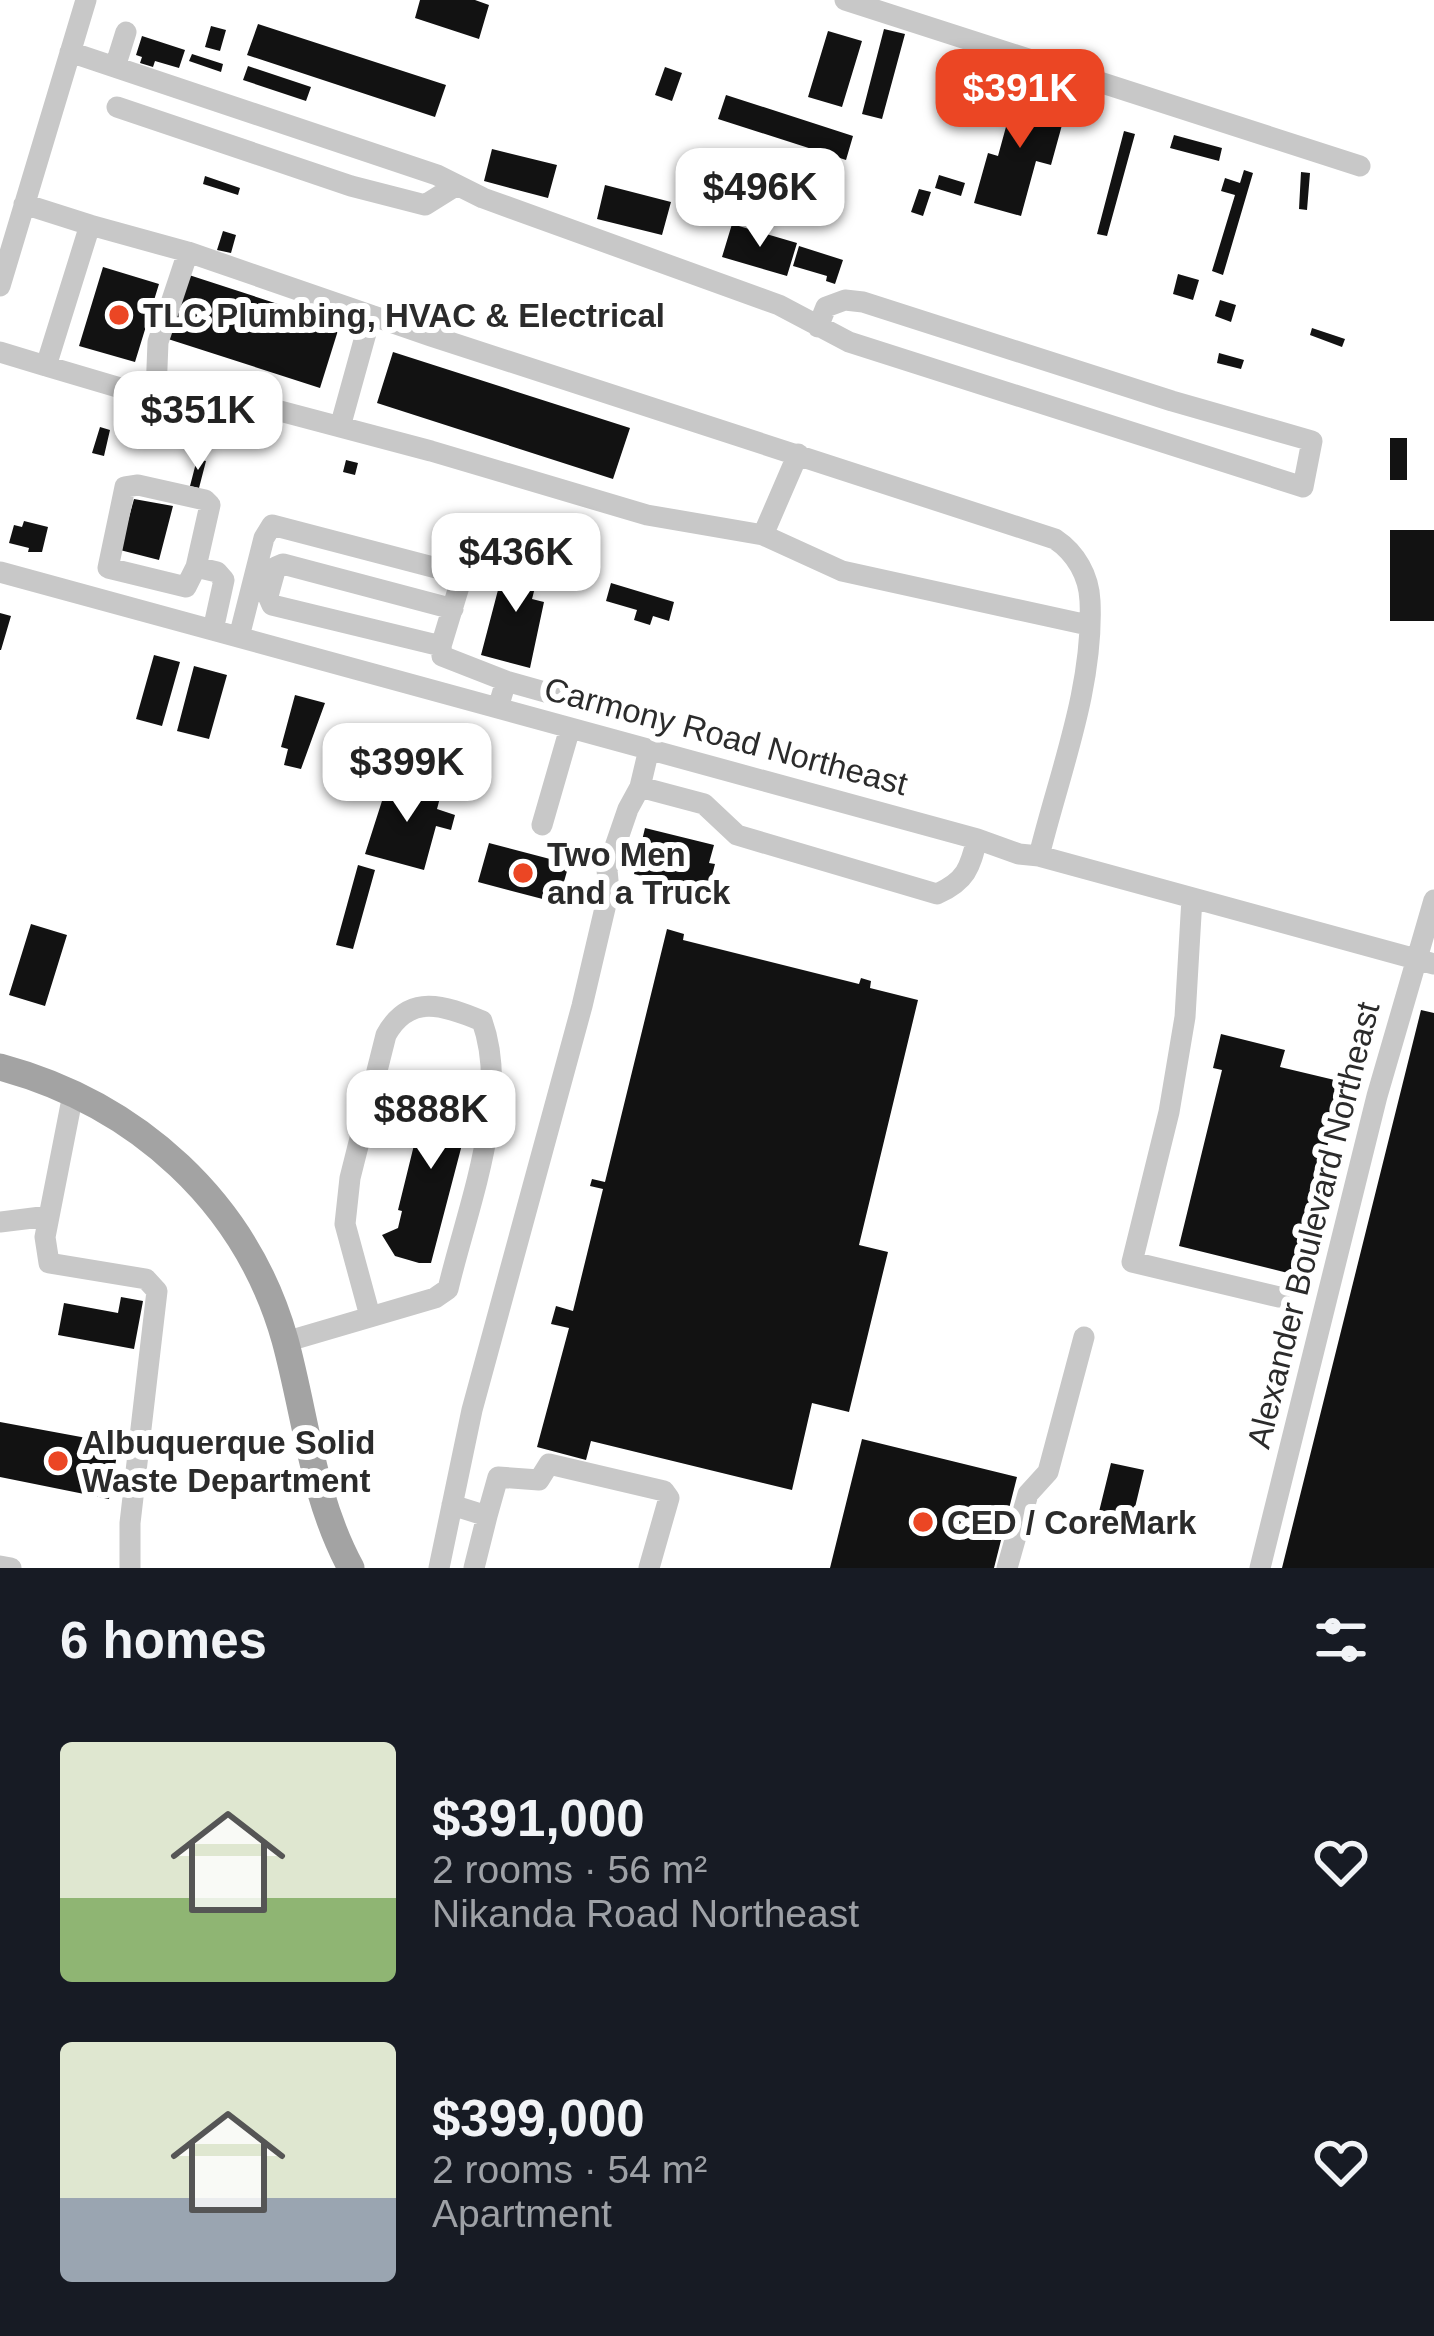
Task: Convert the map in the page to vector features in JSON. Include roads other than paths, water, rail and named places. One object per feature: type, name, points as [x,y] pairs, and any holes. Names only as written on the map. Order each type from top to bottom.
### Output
[{"type":"main road","points":[[0,1067],[120,1116],[170,1153],[245,1243],[271,1295],[326,1516],[351,1568]]},
{"type":"street","points":[[0,286],[6,241],[86,0]]},
{"type":"street","points":[[845,0],[1360,166]]},
{"type":"street","points":[[115,67],[126,32]]},
{"type":"street","points":[[70,52],[457,185],[778,305],[818,327],[849,342],[1303,487],[1312,441],[863,302],[845,300],[826,307],[818,327]]},
{"type":"street","points":[[117,107],[351,186],[425,205],[457,185]]},
{"type":"street","points":[[15,212],[90,225],[188,252],[1055,539],[1082,567],[1090,600],[1079,699],[1039,856]]},
{"type":"street","points":[[46,366],[90,225]]},
{"type":"street","points":[[156,392],[155,351],[188,252]]},
{"type":"street","points":[[340,427],[371,315]]},
{"type":"street","points":[[0,352],[134,392],[192,388],[647,515],[764,536],[842,571],[1088,626]]},
{"type":"street","points":[[764,536],[798,454]]},
{"type":"street","points":[[138,485],[210,505],[196,567],[186,587],[108,568],[125,487],[138,485]]},
{"type":"street","points":[[239,638],[264,538],[272,525],[458,574],[461,580],[442,656],[506,681],[596,706]]},
{"type":"street","points":[[441,646],[272,605],[268,596],[276,567],[283,563],[453,609]]},
{"type":"street","points":[[196,567],[217,572],[224,580],[213,630]]},
{"type":"street","name":"Carmony Road Northeast","points":[[0,572],[1019,854],[1425,961]]},
{"type":"street","points":[[498,708],[506,681]]},
{"type":"street","points":[[542,826],[570,728]]},
{"type":"street","points":[[439,1568],[472,1410],[587,983],[609,891],[607,871],[640,787],[649,749]]},
{"type":"street","points":[[640,787],[704,804],[737,835],[937,894],[958,885],[970,870],[977,839]]},
{"type":"street","points":[[1192,898],[1185,1017],[1132,1262],[1279,1297]]},
{"type":"street","name":"Alexander Boulevard Northeast","points":[[1260,1568],[1350,1202],[1425,961],[1434,900]]},
{"type":"street","points":[[285,1342],[435,1298],[448,1289],[493,1104],[490,1042],[482,1021],[455,1010],[420,1005],[395,1018],[386,1035],[350,1178],[346,1224],[370,1316]]},
{"type":"street","points":[[73,1094],[45,1237],[49,1263],[146,1279],[157,1291],[130,1522],[130,1568]]},
{"type":"street","points":[[0,1222],[49,1216]]},
{"type":"street","points":[[1007,1568],[1028,1494],[1048,1472],[1084,1337]]},
{"type":"street","points":[[474,1568],[498,1477],[539,1480],[549,1464],[664,1491],[669,1498],[650,1568]]},
{"type":"street","points":[[452,1504],[487,1516]]},
{"type":"street","points":[[0,1566],[11,1568]]},
{"type":"place","name":"TLC Plumbing, HVAC & Electrical","points":[[119,315]]},
{"type":"place","name":"Two Men and a Truck","points":[[523,873]]},
{"type":"place","name":"Albuquerque Solid Waste Department","points":[[58,1461]]},
{"type":"place","name":"CED / CoreMark","points":[[923,1522]]}]
